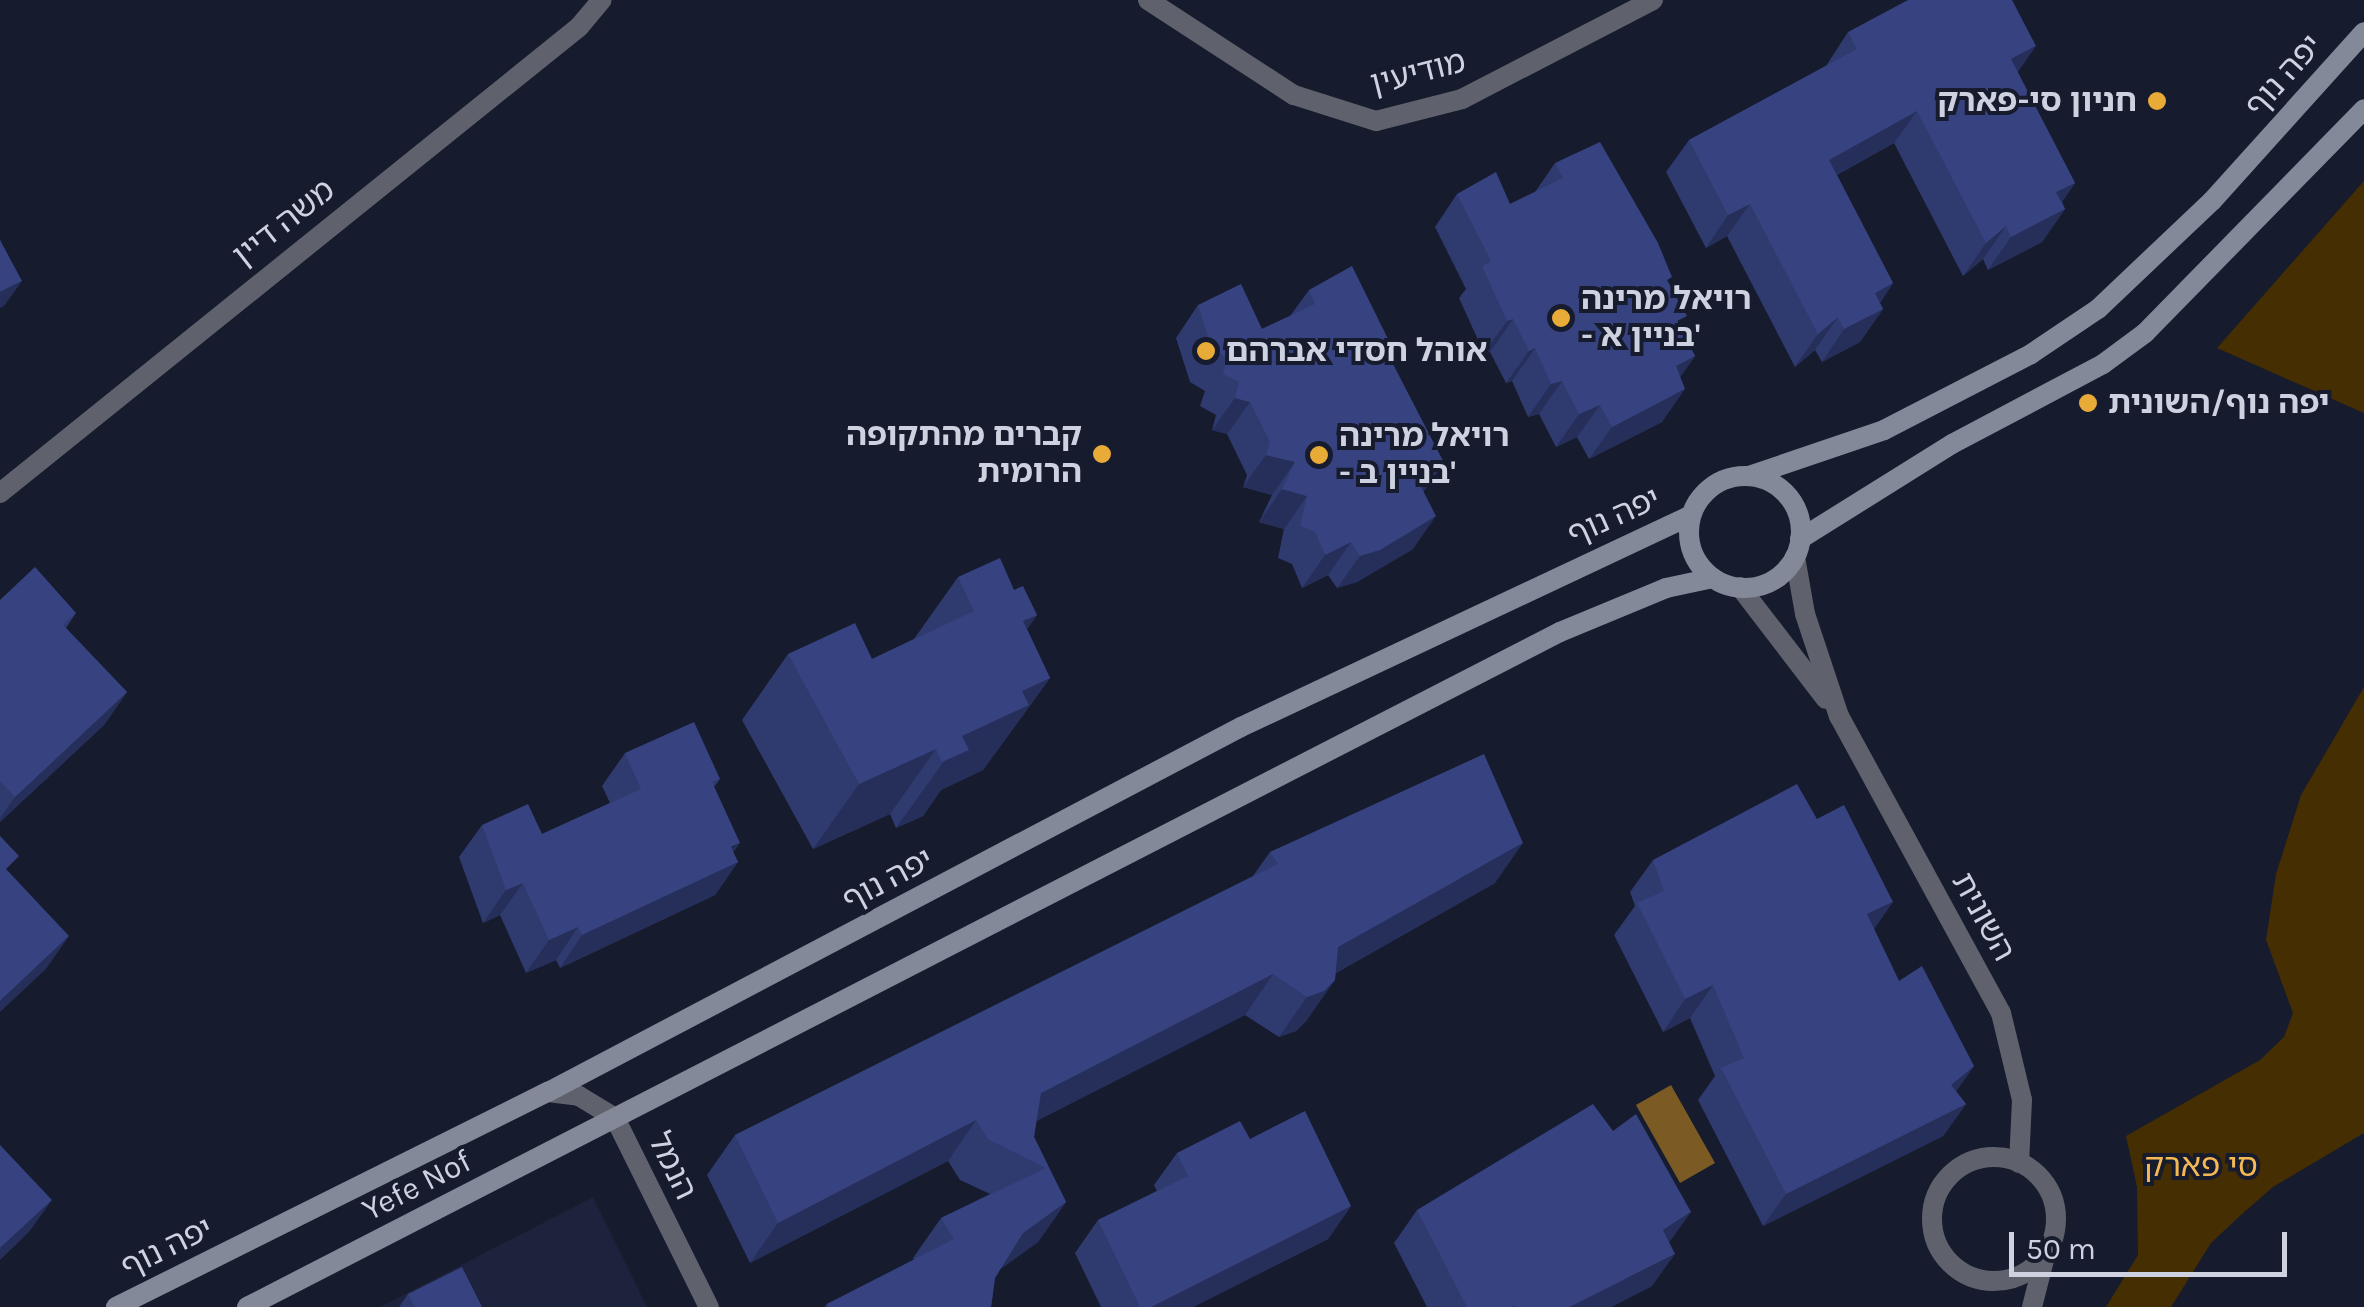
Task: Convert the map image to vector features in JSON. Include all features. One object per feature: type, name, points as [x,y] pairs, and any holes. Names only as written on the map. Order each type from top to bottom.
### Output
[{"type":"main road","name":"יפה נוף","points":[[1749,476],[1884,430],[2031,354],[2098,309],[2212,201],[2364,32]]},
{"type":"main road","points":[[615,1118],[1560,632],[1666,588],[1713,578],[1740,588],[1768,583],[1837,511],[2103,364],[2146,333],[2364,109]]},
{"type":"main road","points":[[1713,578],[1692,550],[1691,515],[1713,486],[1749,476],[1766,480],[1793,504],[1798,548]]},
{"type":"main road","name":"יפה נוף","points":[[116,1307],[548,1092],[1241,728],[1691,515]]},
{"type":"main road","name":"Yefe Nof","points":[[248,1307],[615,1118]]},
{"type":"street","name":"משה דיין","points":[[0,492],[579,28],[602,0]]},
{"type":"street","name":"מודיעין","points":[[1148,0],[1294,94],[1376,120],[1462,99],[1653,0]]},
{"type":"street","name":"השונית","points":[[1798,548],[1809,629],[1839,716]]},
{"type":"street","name":"השונית","points":[[1740,588],[1839,716],[2000,1013],[2022,1100],[2019,1163]]},
{"type":"street","name":"הנמל","points":[[548,1092],[589,1100],[615,1118],[709,1307]]},
{"type":"street","points":[[2032,1307],[2053,1238],[2053,1202],[2034,1172],[2019,1163],[1977,1159],[1950,1176],[1934,1202],[1936,1244],[1948,1261],[1982,1280],[2017,1277],[2045,1254]]},
{"type":"shaded area","points":[[1671,1085],[1715,1163],[1680,1183],[1636,1105]]},
{"type":"shaded area","points":[[593,1197],[647,1307],[380,1307]]},
{"type":"green space","points":[[2364,181],[2364,413],[2217,348]]},
{"type":"green space","name":"סי פארק","points":[[2364,687],[2364,1133],[2273,1187],[2242,1214],[2211,1243],[2171,1307],[2106,1307],[2138,1255],[2137,1187],[2126,1136],[2260,1060],[2284,1037],[2293,1013],[2266,940],[2276,874],[2301,795]]},
{"type":"building","points":[[1908,0],[2012,0],[2036,46],[2011,59],[2075,183],[2056,192],[2065,209],[2011,237],[2006,226],[1986,243],[1917,111],[1829,160],[1893,283],[1875,293],[1883,309],[1844,329],[1838,317],[1818,334],[1750,204],[1728,215],[1689,140],[1857,49],[1848,32]]},
{"type":"building","name":"רויאל מרינה - בניין א'","points":[[1600,142],[1658,243],[1672,277],[1667,280],[1687,316],[1677,321],[1695,356],[1676,366],[1685,389],[1612,427],[1600,405],[1579,414],[1562,381],[1551,384],[1535,348],[1529,351],[1513,319],[1507,321],[1482,266],[1491,261],[1457,194],[1496,172],[1510,204],[1563,178],[1555,163]]},
{"type":"building","points":[[0,240],[22,281],[0,292]]},
{"type":"building","name":"רויאל מרינה - בניין ב'","points":[[1352,266],[1388,339],[1381,341],[1444,463],[1416,477],[1436,516],[1380,550],[1360,556],[1351,542],[1325,555],[1315,532],[1300,526],[1307,496],[1282,489],[1295,462],[1266,455],[1270,442],[1250,402],[1235,398],[1239,382],[1223,374],[1227,358],[1212,349],[1198,305],[1241,284],[1262,329],[1315,304],[1309,290]]},
{"type":"building","points":[[1000,558],[1014,590],[1023,586],[1037,615],[1023,621],[1050,678],[1022,691],[1029,705],[962,736],[969,750],[942,762],[936,749],[859,784],[788,654],[855,623],[872,659],[974,611],[958,577]]},
{"type":"building","points":[[35,567],[76,613],[63,625],[127,692],[15,797],[0,781],[0,600]]},
{"type":"building","points":[[694,722],[720,779],[712,782],[740,843],[731,847],[738,862],[582,935],[578,927],[549,940],[523,883],[506,890],[482,825],[528,804],[542,834],[641,789],[625,753]]},
{"type":"building","points":[[1484,754],[1523,843],[1338,947],[1335,980],[1324,991],[1307,997],[1273,974],[1041,1093],[1034,1137],[1066,1202],[1023,1233],[995,1278],[991,1307],[828,1307],[827,1304],[954,1239],[941,1218],[1046,1168],[988,1139],[976,1120],[778,1223],[735,1135],[1278,864],[1270,852]]},
{"type":"building","points":[[1797,784],[1817,819],[1844,805],[1893,902],[1867,914],[1899,981],[1922,966],[1974,1066],[1951,1085],[1966,1104],[1786,1194],[1721,1068],[1744,1058],[1713,985],[1685,999],[1637,903],[1664,891],[1653,860]]},
{"type":"building","points":[[0,836],[19,856],[6,869],[69,936],[0,1001]]},
{"type":"building","points":[[1593,1104],[1613,1131],[1636,1114],[1691,1212],[1663,1230],[1675,1254],[1569,1307],[1467,1307],[1417,1210]]},
{"type":"building","points":[[1305,1111],[1351,1206],[1151,1307],[1140,1307],[1098,1220],[1188,1176],[1177,1153],[1240,1121],[1250,1139]]},
{"type":"building","points":[[0,1145],[52,1200],[0,1248]]},
{"type":"building","points":[[462,1267],[482,1307],[415,1307],[408,1294]]},
{"type":"place","name":"חניון סי-פארק","points":[[2157,101]]},
{"type":"place","name":"רויאל מרינה - בניין א'","points":[[1561,318]]},
{"type":"place","name":"אוהל חסדי אברהם","points":[[1206,351]]},
{"type":"place","name":"יפה נוף/השונית","points":[[2088,403]]},
{"type":"place","name":"קברים מהתקופה הרומית","points":[[1102,454]]},
{"type":"place","name":"רויאל מרינה - בניין ב'","points":[[1319,455]]}]
